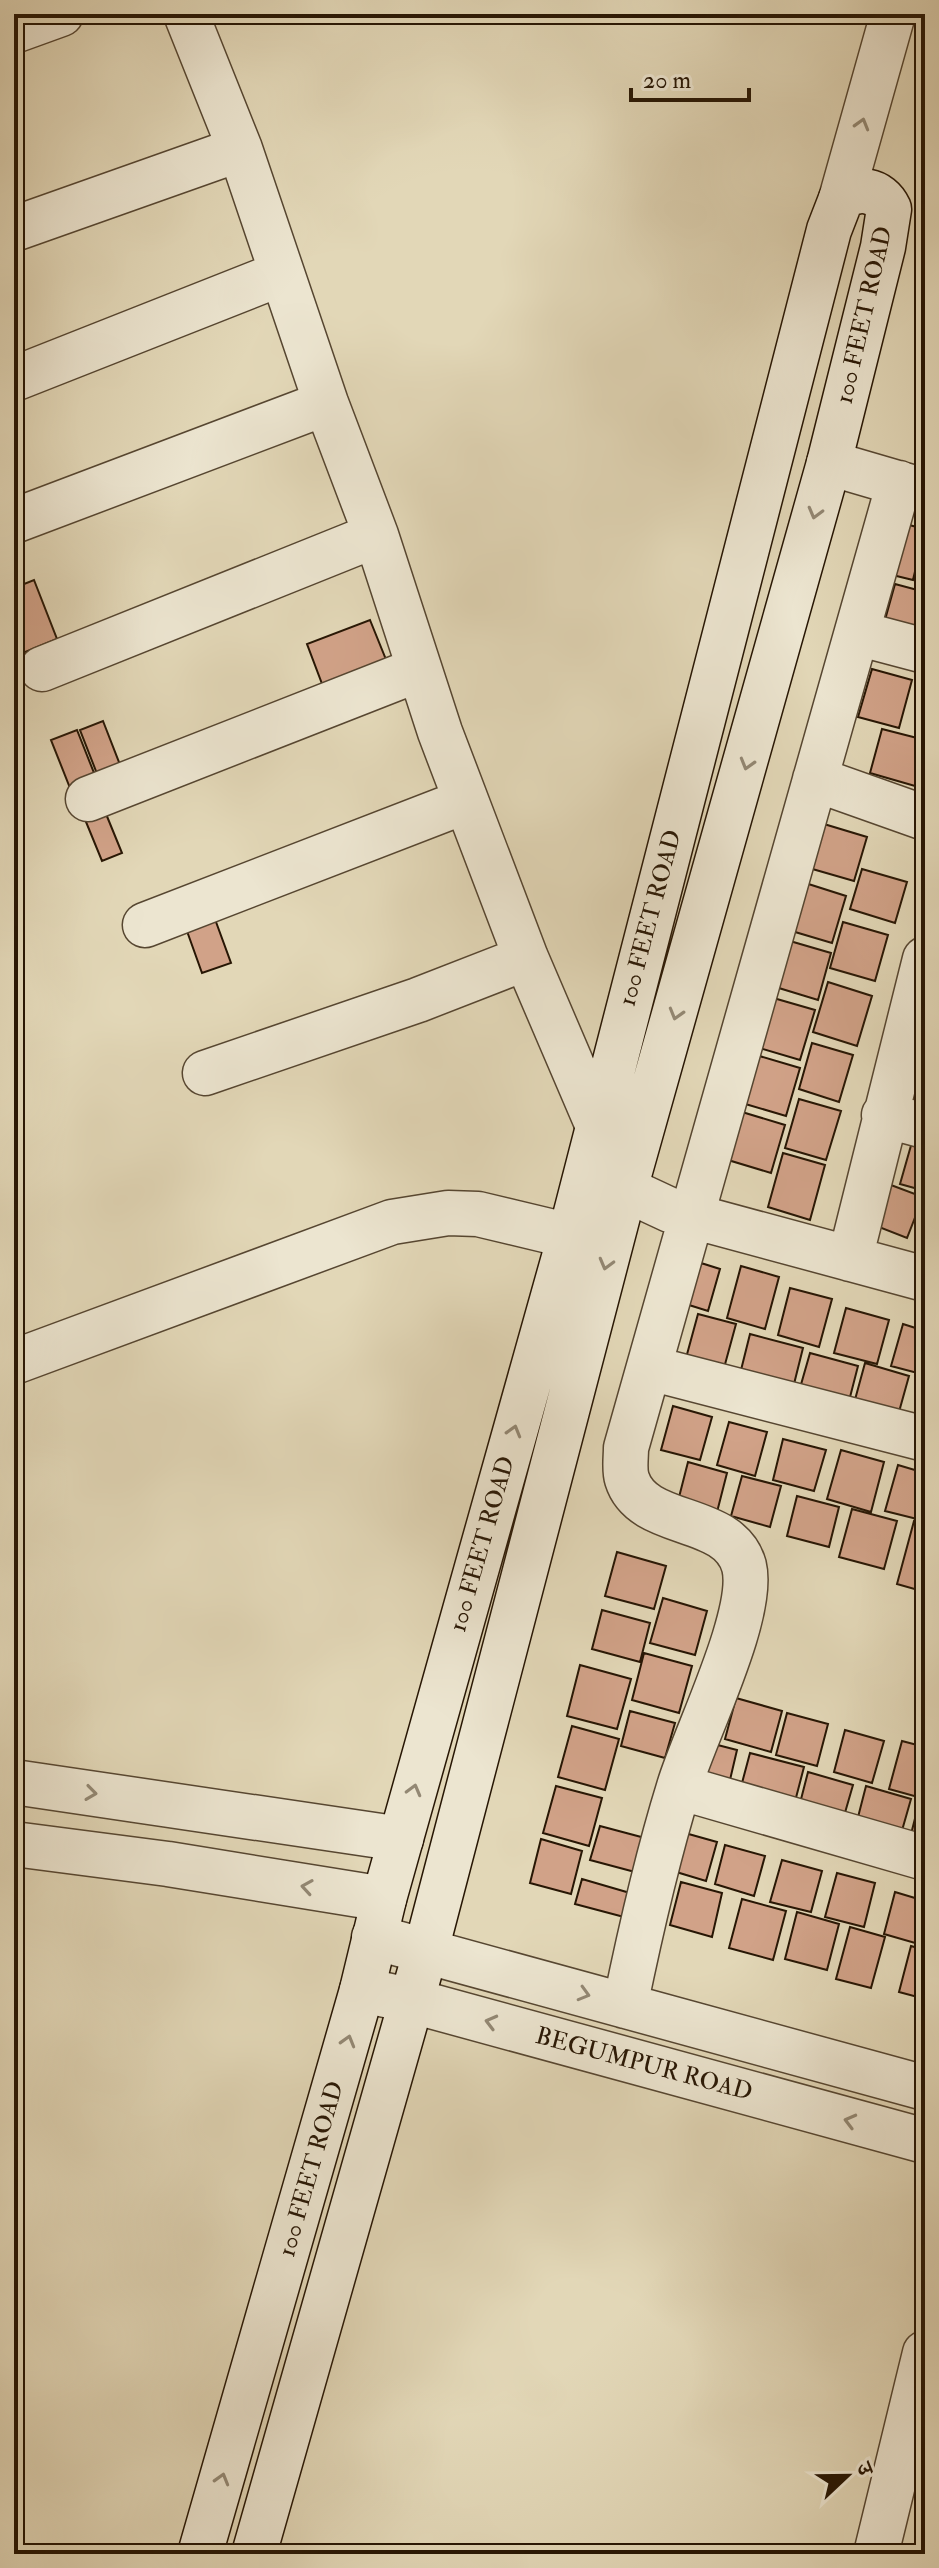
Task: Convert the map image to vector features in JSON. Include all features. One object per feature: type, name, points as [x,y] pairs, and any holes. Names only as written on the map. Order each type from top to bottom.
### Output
[{"type":"street","points":[[14,31],[61,14]]},
{"type":"street","points":[[186,14],[240,149],[280,274],[376,535],[417,670],[526,958],[625,1189],[658,1206],[925,1279]]},
{"type":"street","points":[[841,199],[893,14]]},
{"type":"street","points":[[14,229],[240,149]]},
{"type":"street","name":"100 FEET ROAD","points":[[200,2554],[362,1990],[379,1918],[570,1236],[825,246],[841,199],[856,191],[868,191],[878,195],[889,209],[883,247],[829,463],[625,1189],[426,1950],[409,2000],[254,2554]]},
{"type":"street","points":[[14,379],[280,274]]},
{"type":"street","points":[[14,521],[326,403]]},
{"type":"street","points":[[625,2006],[679,1787],[738,1625],[745,1591],[744,1566],[733,1549],[711,1531],[660,1512],[636,1496],[626,1477],[626,1448],[857,633],[912,487],[829,463]]},
{"type":"street","points":[[42,669],[376,535]]},
{"type":"street","points":[[857,633],[925,651]]},
{"type":"street","points":[[88,799],[417,670]]},
{"type":"street","points":[[815,779],[925,818]]},
{"type":"street","points":[[145,925],[466,801]]},
{"type":"street","points":[[205,1073],[418,1000],[526,958]]},
{"type":"street","points":[[850,1259],[904,1120],[925,959]]},
{"type":"street","points":[[14,1362],[392,1222],[448,1213],[478,1214],[570,1236]]},
{"type":"street","points":[[650,1368],[925,1439]]},
{"type":"street","points":[[14,1782],[401,1839]]},
{"type":"street","points":[[679,1787],[925,1858]]},
{"type":"street","points":[[14,1844],[168,1864],[379,1918],[426,1950],[925,2088]]},
{"type":"street","name":"BEGUMPUR ROAD","points":[[362,1990],[409,2000],[925,2141]]},
{"type":"street","points":[[876,2554],[925,2353]]},
{"type":"building","points":[[893,521],[925,529],[913,580],[880,572]]},
{"type":"building","points":[[34,580],[57,639],[18,655],[14,644],[14,588]]},
{"type":"building","points":[[895,584],[925,592],[922,637],[883,627]]},
{"type":"building","points":[[370,620],[391,672],[327,697],[307,644]]},
{"type":"building","points":[[872,669],[912,680],[899,728],[858,717]]},
{"type":"building","points":[[925,698],[925,734],[916,731]]},
{"type":"building","points":[[103,721],[124,775],[101,784],[80,730]]},
{"type":"building","points":[[882,729],[925,740],[915,786],[870,773]]},
{"type":"building","points":[[77,730],[98,783],[72,793],[51,740]]},
{"type":"building","points":[[104,809],[122,853],[102,861],[84,817]]},
{"type":"building","points":[[814,821],[867,837],[854,881],[802,866]]},
{"type":"building","points":[[862,869],[907,882],[895,923],[850,909]]},
{"type":"building","points":[[799,881],[846,896],[832,943],[785,929]]},
{"type":"building","points":[[212,911],[231,963],[202,973],[183,920]]},
{"type":"building","points":[[843,922],[888,935],[875,981],[830,968]]},
{"type":"building","points":[[783,939],[831,953],[818,1000],[769,985]]},
{"type":"building","points":[[828,982],[872,996],[857,1046],[813,1032]]},
{"type":"building","points":[[763,995],[815,1010],[800,1060],[749,1045]]},
{"type":"building","points":[[812,1043],[853,1055],[839,1102],[799,1089]]},
{"type":"building","points":[[756,1055],[800,1068],[786,1116],[742,1103]]},
{"type":"building","points":[[799,1099],[841,1111],[826,1160],[785,1148]]},
{"type":"building","points":[[742,1112],[785,1125],[771,1173],[728,1160]]},
{"type":"building","points":[[912,1142],[925,1146],[925,1191],[900,1184]]},
{"type":"building","points":[[783,1153],[825,1165],[810,1220],[768,1207]]},
{"type":"building","points":[[875,1179],[923,1197],[907,1238],[861,1220]]},
{"type":"building","points":[[925,1213],[925,1245],[916,1242]]},
{"type":"building","points":[[701,1263],[720,1269],[708,1311],[689,1305]]},
{"type":"building","points":[[741,1266],[779,1277],[765,1329],[727,1318]]},
{"type":"building","points":[[790,1288],[832,1299],[819,1347],[778,1335]]},
{"type":"building","points":[[846,1308],[889,1320],[877,1364],[834,1353]]},
{"type":"building","points":[[698,1314],[736,1324],[724,1368],[686,1358]]},
{"type":"building","points":[[903,1324],[925,1331],[925,1375],[891,1366]]},
{"type":"building","points":[[750,1334],[803,1348],[794,1384],[741,1370]]},
{"type":"building","points":[[810,1353],[858,1366],[849,1401],[800,1388]]},
{"type":"building","points":[[865,1363],[909,1376],[897,1419],[853,1407]]},
{"type":"building","points":[[673,1406],[712,1417],[700,1460],[661,1450]]},
{"type":"building","points":[[729,1422],[767,1432],[755,1476],[717,1465]]},
{"type":"building","points":[[783,1439],[826,1450],[814,1491],[773,1480]]},
{"type":"building","points":[[841,1450],[884,1462],[871,1512],[827,1499]]},
{"type":"building","points":[[688,1462],[727,1473],[716,1516],[677,1505]]},
{"type":"building","points":[[898,1465],[925,1473],[925,1521],[885,1511]]},
{"type":"building","points":[[742,1476],[781,1486],[770,1527],[731,1516]]},
{"type":"building","points":[[797,1496],[839,1507],[829,1547],[787,1536]]},
{"type":"building","points":[[852,1509],[897,1521],[884,1569],[839,1557]]},
{"type":"building","points":[[914,1521],[925,1524],[925,1592],[897,1584]]},
{"type":"building","points":[[617,1552],[666,1566],[654,1609],[605,1596]]},
{"type":"building","points":[[663,1598],[707,1611],[695,1655],[650,1643]]},
{"type":"building","points":[[602,1610],[650,1623],[640,1662],[592,1649]]},
{"type":"building","points":[[644,1653],[692,1666],[679,1713],[632,1700]]},
{"type":"building","points":[[580,1665],[631,1679],[617,1729],[567,1716]]},
{"type":"building","points":[[736,1698],[782,1711],[771,1752],[725,1739]]},
{"type":"building","points":[[630,1711],[675,1723],[665,1758],[621,1746]]},
{"type":"building","points":[[787,1713],[828,1724],[817,1766],[776,1755]]},
{"type":"building","points":[[572,1726],[619,1739],[605,1790],[558,1777]]},
{"type":"building","points":[[845,1730],[884,1741],[872,1783],[834,1772]]},
{"type":"building","points":[[902,1741],[925,1747],[925,1799],[889,1789]]},
{"type":"building","points":[[706,1742],[737,1750],[726,1797],[694,1789]]},
{"type":"building","points":[[750,1753],[804,1767],[792,1813],[738,1798]]},
{"type":"building","points":[[808,1772],[853,1785],[842,1823],[798,1811]]},
{"type":"building","points":[[556,1786],[602,1798],[589,1846],[543,1833]]},
{"type":"building","points":[[866,1786],[911,1799],[901,1834],[857,1821]]},
{"type":"building","points":[[919,1803],[925,1804],[925,1842],[910,1838]]},
{"type":"building","points":[[600,1826],[645,1838],[635,1872],[590,1860]]},
{"type":"building","points":[[685,1833],[717,1842],[706,1881],[673,1871]]},
{"type":"building","points":[[541,1839],[582,1851],[571,1894],[530,1883]]},
{"type":"building","points":[[725,1845],[765,1856],[754,1896],[715,1884]]},
{"type":"building","points":[[782,1860],[822,1871],[811,1912],[770,1902]]},
{"type":"building","points":[[837,1873],[875,1883],[864,1927],[825,1917]]},
{"type":"building","points":[[582,1879],[630,1893],[624,1917],[575,1904]]},
{"type":"building","points":[[681,1882],[722,1893],[712,1937],[670,1925]]},
{"type":"building","points":[[895,1892],[925,1901],[922,1945],[884,1934]]},
{"type":"building","points":[[742,1899],[786,1911],[773,1960],[729,1948]]},
{"type":"building","points":[[797,1912],[839,1924],[827,1970],[785,1959]]},
{"type":"building","points":[[850,1927],[885,1937],[871,1988],[836,1979]]},
{"type":"building","points":[[911,1946],[925,1950],[925,1999],[899,1992]]}]
